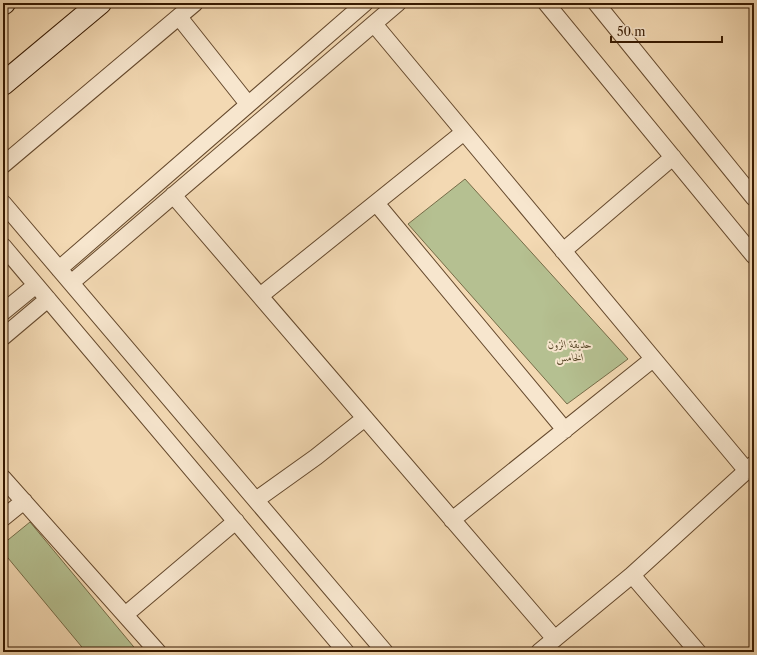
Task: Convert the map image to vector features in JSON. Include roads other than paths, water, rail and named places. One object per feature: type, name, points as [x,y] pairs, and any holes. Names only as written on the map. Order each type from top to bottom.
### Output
[{"type":"main road","points":[[3,84],[100,3]]},
{"type":"street","points":[[3,165],[195,3]]},
{"type":"street","points":[[59,269],[365,3]]},
{"type":"street","points":[[71,283],[398,3]]},
{"type":"street","points":[[546,3],[754,256]]},
{"type":"street","points":[[596,3],[752,192]]},
{"type":"street","points":[[179,17],[248,104]]},
{"type":"street","points":[[374,24],[653,359],[750,468],[632,575],[539,652]]},
{"type":"street","points":[[260,296],[464,132]]},
{"type":"street","points":[[563,251],[673,157]]},
{"type":"street","points":[[173,195],[555,639]]},
{"type":"street","points":[[3,203],[385,652]]},
{"type":"street","points":[[376,203],[565,430]]},
{"type":"street","points":[[3,246],[346,652]]},
{"type":"street","points":[[3,312],[36,285]]},
{"type":"street","points":[[3,337],[48,299]]},
{"type":"street","points":[[452,520],[653,359]]},
{"type":"street","points":[[256,500],[316,457],[365,418]]},
{"type":"street","points":[[3,478],[158,652]]},
{"type":"street","points":[[3,518],[24,501]]},
{"type":"street","points":[[125,614],[236,522]]},
{"type":"street","points":[[632,575],[698,652]]},
{"type":"park label","name":"حديقة الزون الخامس","points":[[570,350]]}]
